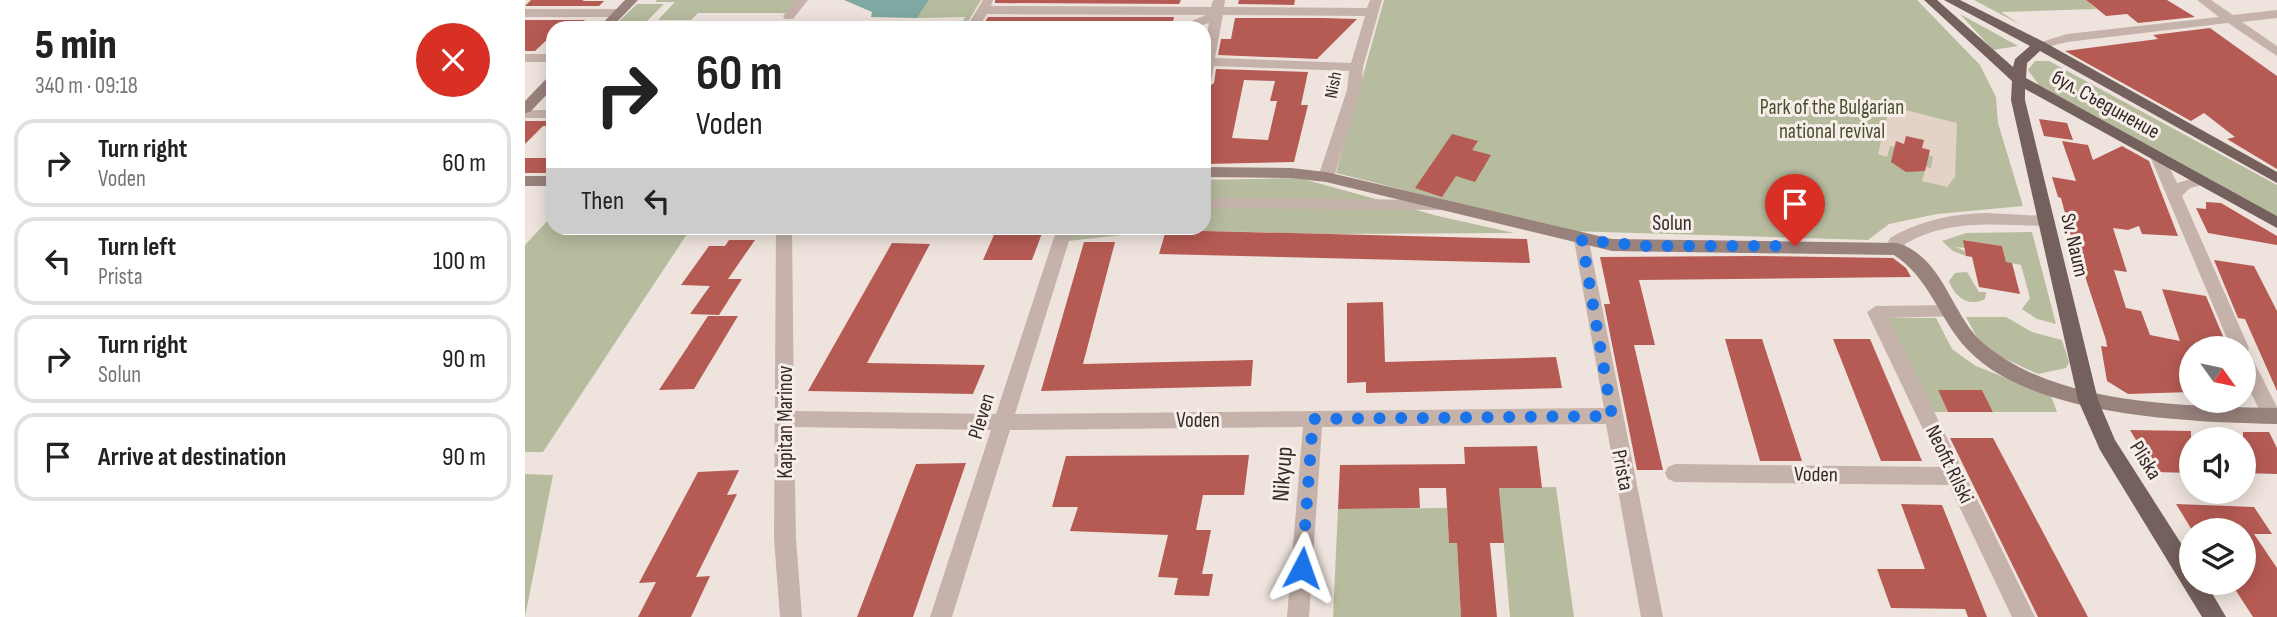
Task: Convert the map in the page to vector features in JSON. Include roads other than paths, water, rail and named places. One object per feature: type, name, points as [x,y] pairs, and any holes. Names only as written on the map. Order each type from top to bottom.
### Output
[{"type":"main road","name":"бул. Съединение","points":[[1930,0],[2018,79],[2277,223]]},
{"type":"main road","name":"бул. Съединение","points":[[1950,0],[2039,45],[2277,178]]},
{"type":"main road","points":[[2018,79],[2022,59],[2039,45]]},
{"type":"main road","name":"Sv. Naum","points":[[2018,79],[2018,100],[2088,400]]},
{"type":"main road","name":"Pliska","points":[[2088,400],[2108,444],[2179,559]]},
{"type":"main road","points":[[2201,595],[2215,617]]},
{"type":"street","points":[[611,21],[632,0]]},
{"type":"street","points":[[789,16],[802,0]]},
{"type":"street","points":[[2203,0],[2277,52]]},
{"type":"street","points":[[976,21],[986,5],[1216,9],[1374,6]]},
{"type":"street","name":"Nish","points":[[1327,177],[1354,90],[1356,67],[1374,6]]},
{"type":"street","points":[[1194,21],[1216,9]]},
{"type":"street","points":[[1211,38],[1216,9]]},
{"type":"street","points":[[525,13],[620,12]]},
{"type":"street","points":[[2039,45],[2067,38],[2277,14]]},
{"type":"street","points":[[525,58],[546,58]]},
{"type":"street","points":[[1211,62],[1356,67]]},
{"type":"street","points":[[525,109],[546,87]]},
{"type":"street","points":[[525,114],[546,114]]},
{"type":"street","points":[[2157,156],[2235,336]]},
{"type":"street","name":"Solun","points":[[1211,172],[1291,173],[1327,177],[1450,205],[1582,240],[1644,246],[1897,249]]},
{"type":"street","points":[[525,181],[546,181]]},
{"type":"street","points":[[2175,194],[2185,184],[2202,181]]},
{"type":"street","points":[[1211,204],[1450,205]]},
{"type":"street","points":[[2046,221],[1965,219],[1925,224],[1895,242],[1897,249],[1923,268],[1966,336],[1991,359],[2039,383],[2115,407],[2275,416]]},
{"type":"street","name":"Kapitan Marinov","points":[[784,235],[785,539],[790,617]]},
{"type":"street","name":"Pleven","points":[[941,617],[1063,235]]},
{"type":"street","name":"Prista","points":[[1582,240],[1612,416],[1652,617]]},
{"type":"street","name":"Neofit Rilski","points":[[1950,311],[1876,312],[2024,617]]},
{"type":"street","points":[[2256,380],[2275,416]]},
{"type":"street","name":"Voden","points":[[784,419],[1004,422],[1612,416]]},
{"type":"street","name":"Nikyup","points":[[1298,617],[1313,419]]},
{"type":"street","name":"Voden","points":[[1675,473],[1956,476]]},
{"type":"water","points":[[844,0],[929,0],[917,18],[871,17],[872,12]]},
{"type":"park label","name":"Park of the Bulgarian national revival","points":[[1832,119]]}]
